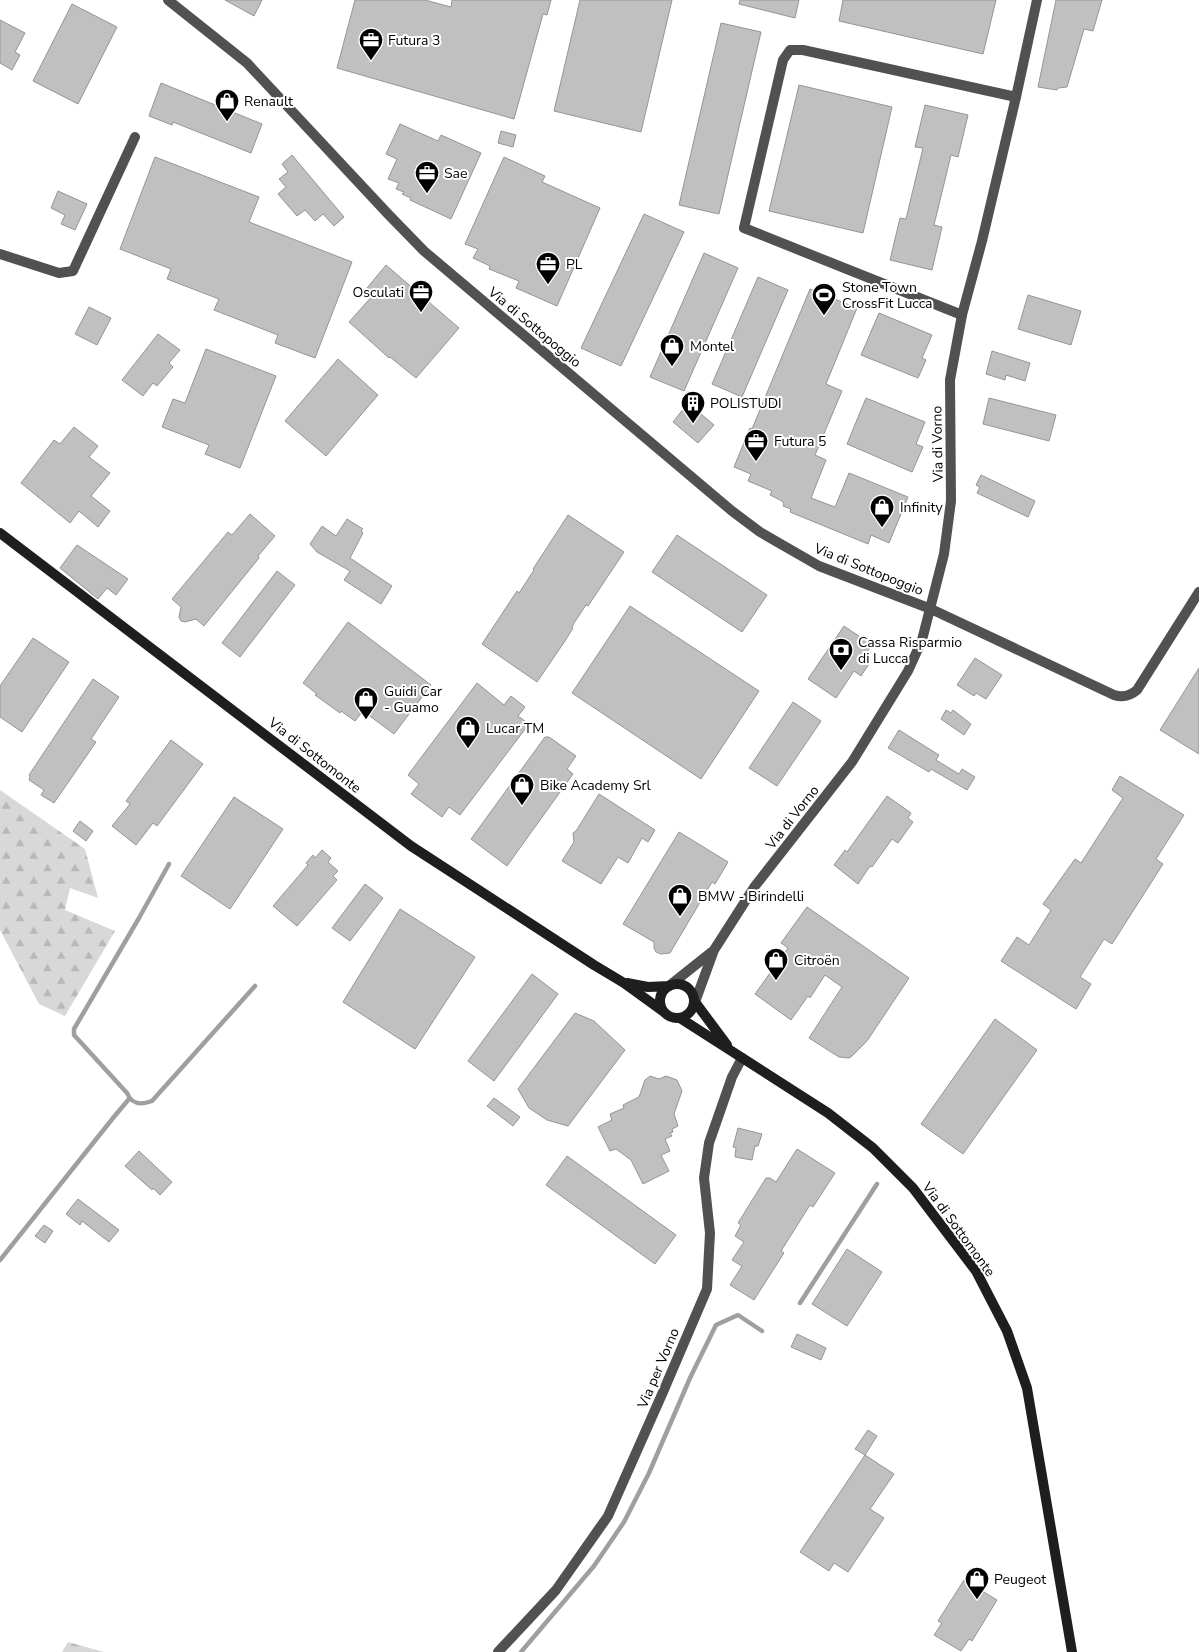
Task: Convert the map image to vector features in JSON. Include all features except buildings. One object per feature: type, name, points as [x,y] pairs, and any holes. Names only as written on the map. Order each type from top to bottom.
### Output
[{"type":"main road","name":"Via di Sottomonte","points":[[0,533],[411,846],[624,983],[668,1016],[680,1018],[828,1113],[873,1148],[913,1188],[976,1271],[1007,1330],[1027,1388],[1072,1652]]},
{"type":"main road","name":"Via di Sottomonte","points":[[624,983],[648,987],[681,984],[686,987],[691,991],[695,1002],[730,1050]]},
{"type":"main road","points":[[664,1012],[660,1000],[669,986]]},
{"type":"main road","points":[[680,1018],[690,1013],[695,1002]]},
{"type":"street","name":"Via di Sottopoggio","points":[[168,0],[247,63],[424,251],[732,511],[760,532],[819,566],[931,609],[1114,696],[1120,697],[1132,694],[1138,690],[1199,592]]},
{"type":"street","name":"Via di Vorno","points":[[695,1002],[714,950],[756,886],[852,762],[908,671],[922,640],[944,554],[950,509],[950,380],[962,315],[982,241],[1037,0]]},
{"type":"street","points":[[962,315],[744,228],[783,60],[790,50],[803,50],[1016,97]]},
{"type":"street","points":[[0,254],[59,274],[73,271],[135,137]]},
{"type":"street","name":"Via di Vorno","points":[[669,986],[714,950]]},
{"type":"street","name":"Via per Vorno","points":[[498,1652],[556,1590],[608,1516],[707,1288],[710,1233],[704,1178],[709,1143],[732,1077],[742,1058]]},
{"type":"green space","points":[[0,790],[85,849],[98,898],[70,888],[65,910],[115,931],[65,1016],[39,1004],[0,930]]},
{"type":"green space","points":[[68,1642],[104,1652],[62,1652]]},
{"type":"waterway","points":[[169,864],[74,1029],[74,1035],[127,1093],[131,1100],[137,1103],[152,1101],[255,986]]},
{"type":"waterway","points":[[0,1260],[129,1099]]},
{"type":"waterway","points":[[800,1303],[877,1184]]},
{"type":"waterway","points":[[521,1652],[594,1566],[624,1522],[649,1473],[690,1378],[716,1325],[738,1315],[762,1331]]},
{"type":"place","name":"Futura 3","points":[[371,61]]},
{"type":"place","name":"Renault","points":[[227,122]]},
{"type":"place","name":"Sae","points":[[427,194]]},
{"type":"place","name":"PL","points":[[548,285]]},
{"type":"place","name":"Osculati","points":[[421,313]]},
{"type":"place","name":"Stone Town CrossFit Lucca","points":[[824,316]]},
{"type":"place","name":"Montel","points":[[672,367]]},
{"type":"place","name":"POLISTUDI","points":[[693,424]]},
{"type":"place","name":"Futura 5","points":[[756,462]]},
{"type":"place","name":"Infinity","points":[[882,528]]},
{"type":"place","name":"Cassa Risparmio di Lucca","points":[[841,671]]},
{"type":"place","name":"Guidi Car - Guamo","points":[[366,720]]},
{"type":"place","name":"Lucar TM","points":[[468,749]]},
{"type":"place","name":"Bike Academy Srl","points":[[522,806]]},
{"type":"place","name":"BMW - Birindelli","points":[[680,917]]},
{"type":"place","name":"Citroën","points":[[776,981]]},
{"type":"place","name":"Peugeot","points":[[977,1600]]}]
